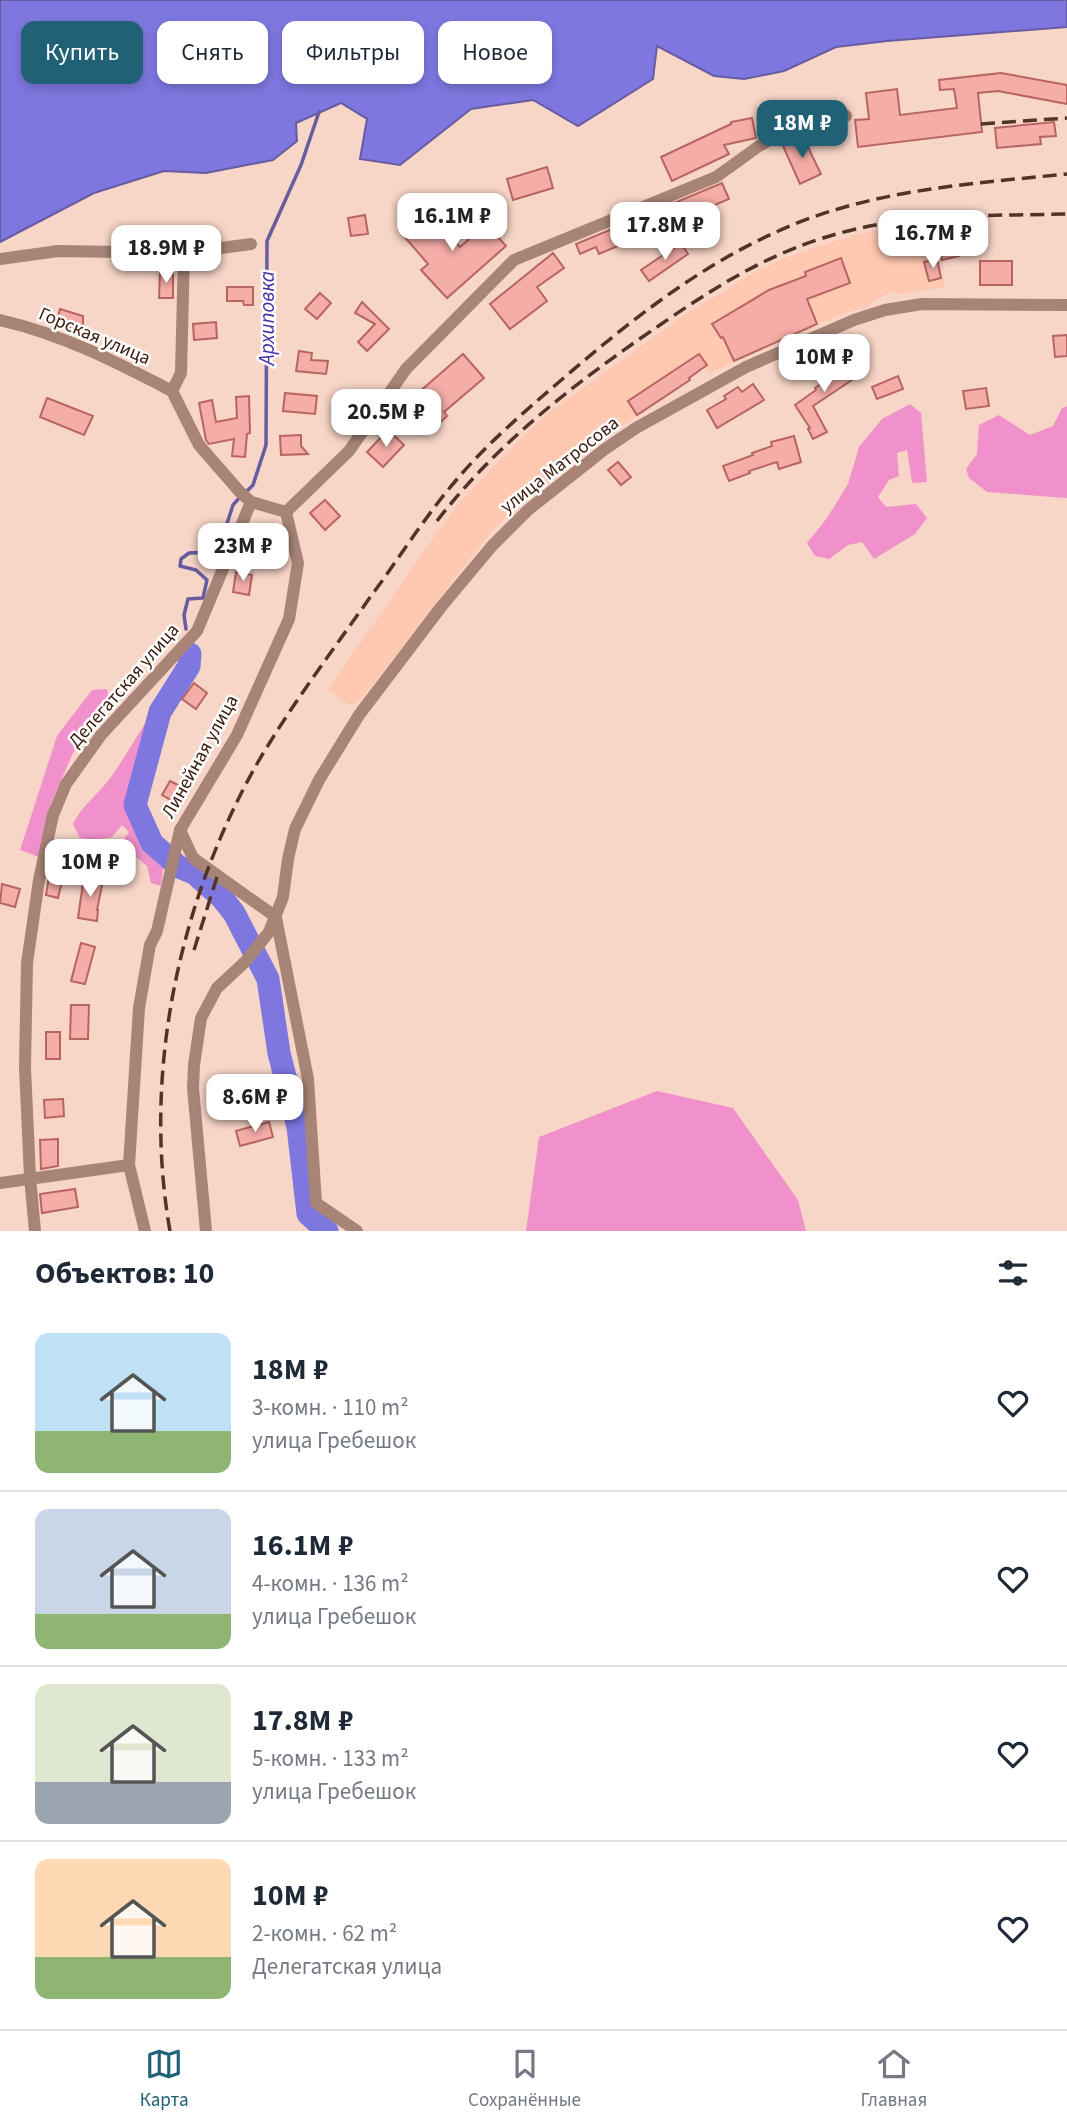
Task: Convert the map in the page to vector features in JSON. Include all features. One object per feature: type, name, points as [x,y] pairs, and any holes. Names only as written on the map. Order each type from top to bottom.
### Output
[{"type":"street","points":[[184,253],[181,373],[172,391],[199,445],[239,491],[251,502],[286,512],[349,451],[406,369],[514,260],[716,177],[789,128],[846,116]]},
{"type":"street","points":[[0,259],[58,251],[184,253],[251,244]]},
{"type":"street","name":"улица Матросова","points":[[276,918],[283,897],[295,829],[319,780],[359,715],[492,546],[559,484],[605,449],[685,400],[746,367],[854,320],[885,310],[922,304],[1067,305]]},
{"type":"street","name":"Горская улица","points":[[0,320],[36,328],[77,344],[172,391]]},
{"type":"street","name":"Делегатская улица","points":[[35,1231],[25,1068],[27,963],[39,880],[53,815],[66,783],[101,735],[197,631],[251,502]]},
{"type":"street","name":"Линейная улица","points":[[145,1231],[129,1165],[139,1008],[150,945],[158,931],[180,830],[237,735],[289,619],[298,563],[286,512]]},
{"type":"street","points":[[180,830],[192,858],[276,918],[308,1079],[316,1203],[357,1231]]},
{"type":"street","points":[[206,1231],[193,1088],[201,1017],[223,981],[246,961],[264,940],[276,918]]},
{"type":"street","points":[[0,1183],[129,1165]]},
{"type":"shaded area","points":[[0,0],[1067,0],[1067,27],[836,47],[784,71],[744,79],[714,76],[657,46],[653,79],[578,126],[533,100],[471,109],[400,165],[360,159],[367,119],[341,103],[296,123],[297,141],[273,160],[206,173],[164,171],[94,193],[0,242]]},
{"type":"shaded area","points":[[933,223],[937,237],[964,232],[967,245],[958,247],[959,256],[940,261],[945,287],[901,294],[890,292],[864,309],[862,307],[817,324],[710,373],[705,367],[689,377],[690,380],[579,458],[506,517],[491,532],[366,693],[354,704],[348,705],[328,689],[460,502],[522,437],[551,411],[687,313],[750,275],[803,251],[851,236]]},
{"type":"shaded area","points":[[910,404],[921,413],[927,482],[912,483],[907,450],[897,453],[899,476],[889,480],[878,497],[886,507],[916,504],[927,518],[915,534],[874,559],[862,542],[848,545],[829,559],[815,556],[807,543],[827,518],[848,484],[859,447],[882,419]]},
{"type":"shaded area","points":[[1067,406],[1067,498],[987,492],[969,478],[966,469],[977,454],[979,425],[999,415],[1030,435],[1053,426],[1062,408]]},
{"type":"shaded area","points":[[176,669],[187,677],[163,727],[141,809],[155,842],[156,862],[163,868],[161,886],[151,883],[147,866],[120,844],[129,832],[122,825],[112,837],[96,840],[80,838],[73,824],[120,764]]},
{"type":"shaded area","points":[[107,689],[111,707],[73,753],[51,803],[39,857],[20,850],[57,736],[92,690]]},
{"type":"shaded area","points":[[657,1091],[733,1108],[798,1200],[806,1231],[526,1231],[539,1137]]},
{"type":"building","points":[[1001,73],[1067,85],[1067,104],[998,91],[978,93],[982,132],[858,147],[855,120],[869,119],[866,93],[897,89],[900,115],[957,108],[954,89],[940,90],[939,80]]},
{"type":"building","points":[[752,118],[756,138],[724,145],[729,154],[672,181],[661,157],[731,122]]},
{"type":"building","points":[[1054,122],[1056,136],[1040,137],[1041,144],[997,148],[995,128]]},
{"type":"building","points":[[803,137],[821,174],[800,184],[783,146]]},
{"type":"building","points":[[547,167],[553,188],[513,200],[507,179]]},
{"type":"building","points":[[722,183],[729,199],[599,254],[596,247],[580,254],[576,244]]},
{"type":"building","points":[[429,212],[460,247],[486,224],[506,246],[447,298],[421,270],[428,264],[403,235]]},
{"type":"building","points":[[365,215],[368,234],[351,236],[348,218]]},
{"type":"building","points":[[964,232],[967,245],[957,247],[959,256],[942,260],[937,238]]},
{"type":"building","points":[[681,243],[688,254],[649,281],[641,270]]},
{"type":"building","points":[[553,253],[564,268],[537,287],[547,301],[510,329],[490,304]]},
{"type":"building","points":[[841,258],[850,283],[807,299],[817,324],[734,361],[723,337],[721,338],[712,324],[769,290],[806,276],[805,272]]},
{"type":"building","points":[[937,259],[941,278],[929,281],[924,262]]},
{"type":"building","points":[[980,261],[1012,261],[1012,285],[980,285]]},
{"type":"building","points":[[160,272],[173,272],[173,298],[159,298]]},
{"type":"building","points":[[227,287],[253,287],[253,305],[244,305],[243,301],[227,301]]},
{"type":"building","points":[[320,293],[331,303],[317,319],[305,309]]},
{"type":"building","points":[[362,302],[389,329],[367,351],[358,342],[375,324],[355,313]]},
{"type":"building","points":[[60,309],[83,316],[83,327],[75,325],[74,329],[56,324]]},
{"type":"building","points":[[216,322],[217,338],[194,340],[193,324]]},
{"type":"building","points":[[1067,335],[1067,356],[1055,357],[1053,336]]},
{"type":"building","points":[[299,351],[312,353],[311,360],[328,361],[326,374],[296,371]]},
{"type":"building","points":[[463,354],[484,378],[444,412],[447,416],[429,433],[404,405]]},
{"type":"building","points":[[699,354],[707,365],[689,378],[690,380],[637,415],[628,401]]},
{"type":"building","points":[[839,356],[855,378],[813,406],[827,432],[813,439],[808,429],[810,428],[795,405],[826,380],[819,370]]},
{"type":"building","points":[[898,376],[903,389],[877,399],[872,387]]},
{"type":"building","points":[[753,384],[764,400],[717,428],[707,410],[726,399],[724,396],[738,387],[742,392]]},
{"type":"building","points":[[986,388],[989,406],[966,409],[963,391]]},
{"type":"building","points":[[285,393],[317,396],[315,414],[283,411]]},
{"type":"building","points":[[249,396],[250,433],[247,434],[245,457],[232,456],[234,439],[209,444],[199,403],[212,400],[216,422],[237,418],[236,397]]},
{"type":"building","points":[[47,398],[93,416],[84,435],[40,417]]},
{"type":"building","points":[[388,430],[404,445],[383,467],[367,452]]},
{"type":"building","points":[[301,435],[301,446],[308,454],[281,455],[280,436]]},
{"type":"building","points":[[794,436],[801,462],[779,469],[777,462],[729,481],[723,466],[772,446],[771,442]]},
{"type":"building","points":[[618,462],[631,477],[621,485],[608,470]]},
{"type":"building","points":[[325,500],[340,516],[325,530],[310,513]]},
{"type":"building","points":[[236,572],[252,575],[249,595],[233,592]]},
{"type":"building","points":[[194,683],[207,693],[196,709],[182,699]]},
{"type":"building","points":[[170,781],[184,788],[176,803],[162,795]]},
{"type":"building","points":[[50,870],[64,873],[58,898],[46,895]]},
{"type":"building","points":[[84,876],[103,880],[97,921],[78,918]]},
{"type":"building","points":[[2,884],[20,889],[15,907],[0,903]]},
{"type":"building","points":[[81,943],[95,947],[85,984],[71,981]]},
{"type":"building","points":[[71,1005],[89,1005],[88,1039],[70,1039]]},
{"type":"building","points":[[46,1032],[60,1032],[60,1059],[46,1059]]},
{"type":"building","points":[[63,1099],[64,1116],[45,1118],[44,1100]]},
{"type":"building","points":[[269,1122],[273,1137],[240,1146],[236,1131]]},
{"type":"building","points":[[58,1139],[58,1166],[41,1169],[40,1140]]},
{"type":"building","points":[[75,1189],[78,1207],[42,1213],[40,1194]]},
{"type":"waterway","name":"Архиповка","points":[[246,492],[253,485],[266,445],[267,241],[301,165],[319,112]]},
{"type":"waterway","name":"Архиповка","points":[[186,629],[184,615],[188,599],[203,598],[207,580],[196,570],[180,566],[181,559],[189,553],[213,552],[222,539],[233,505],[240,497]]},
{"type":"waterway","name":"Архиповка","points":[[190,654],[189,666],[160,712],[135,805],[152,843],[179,867],[194,873],[222,898],[234,913],[268,979],[279,1053],[298,1127],[308,1214],[327,1231]]},
{"type":"railway","points":[[981,124],[1067,118]]},
{"type":"railway","points":[[170,1231],[163,1171],[161,1111],[165,1050],[174,989],[188,930],[207,872],[230,816],[271,740],[413,536],[458,478],[507,428],[609,340],[688,281],[774,233],[845,207],[881,198],[955,186],[1067,174]]},
{"type":"railway","points":[[437,521],[482,469],[558,400],[692,303],[769,259],[825,237],[908,220],[1067,214]]},
{"type":"railway","points":[[194,950],[217,877]]}]
